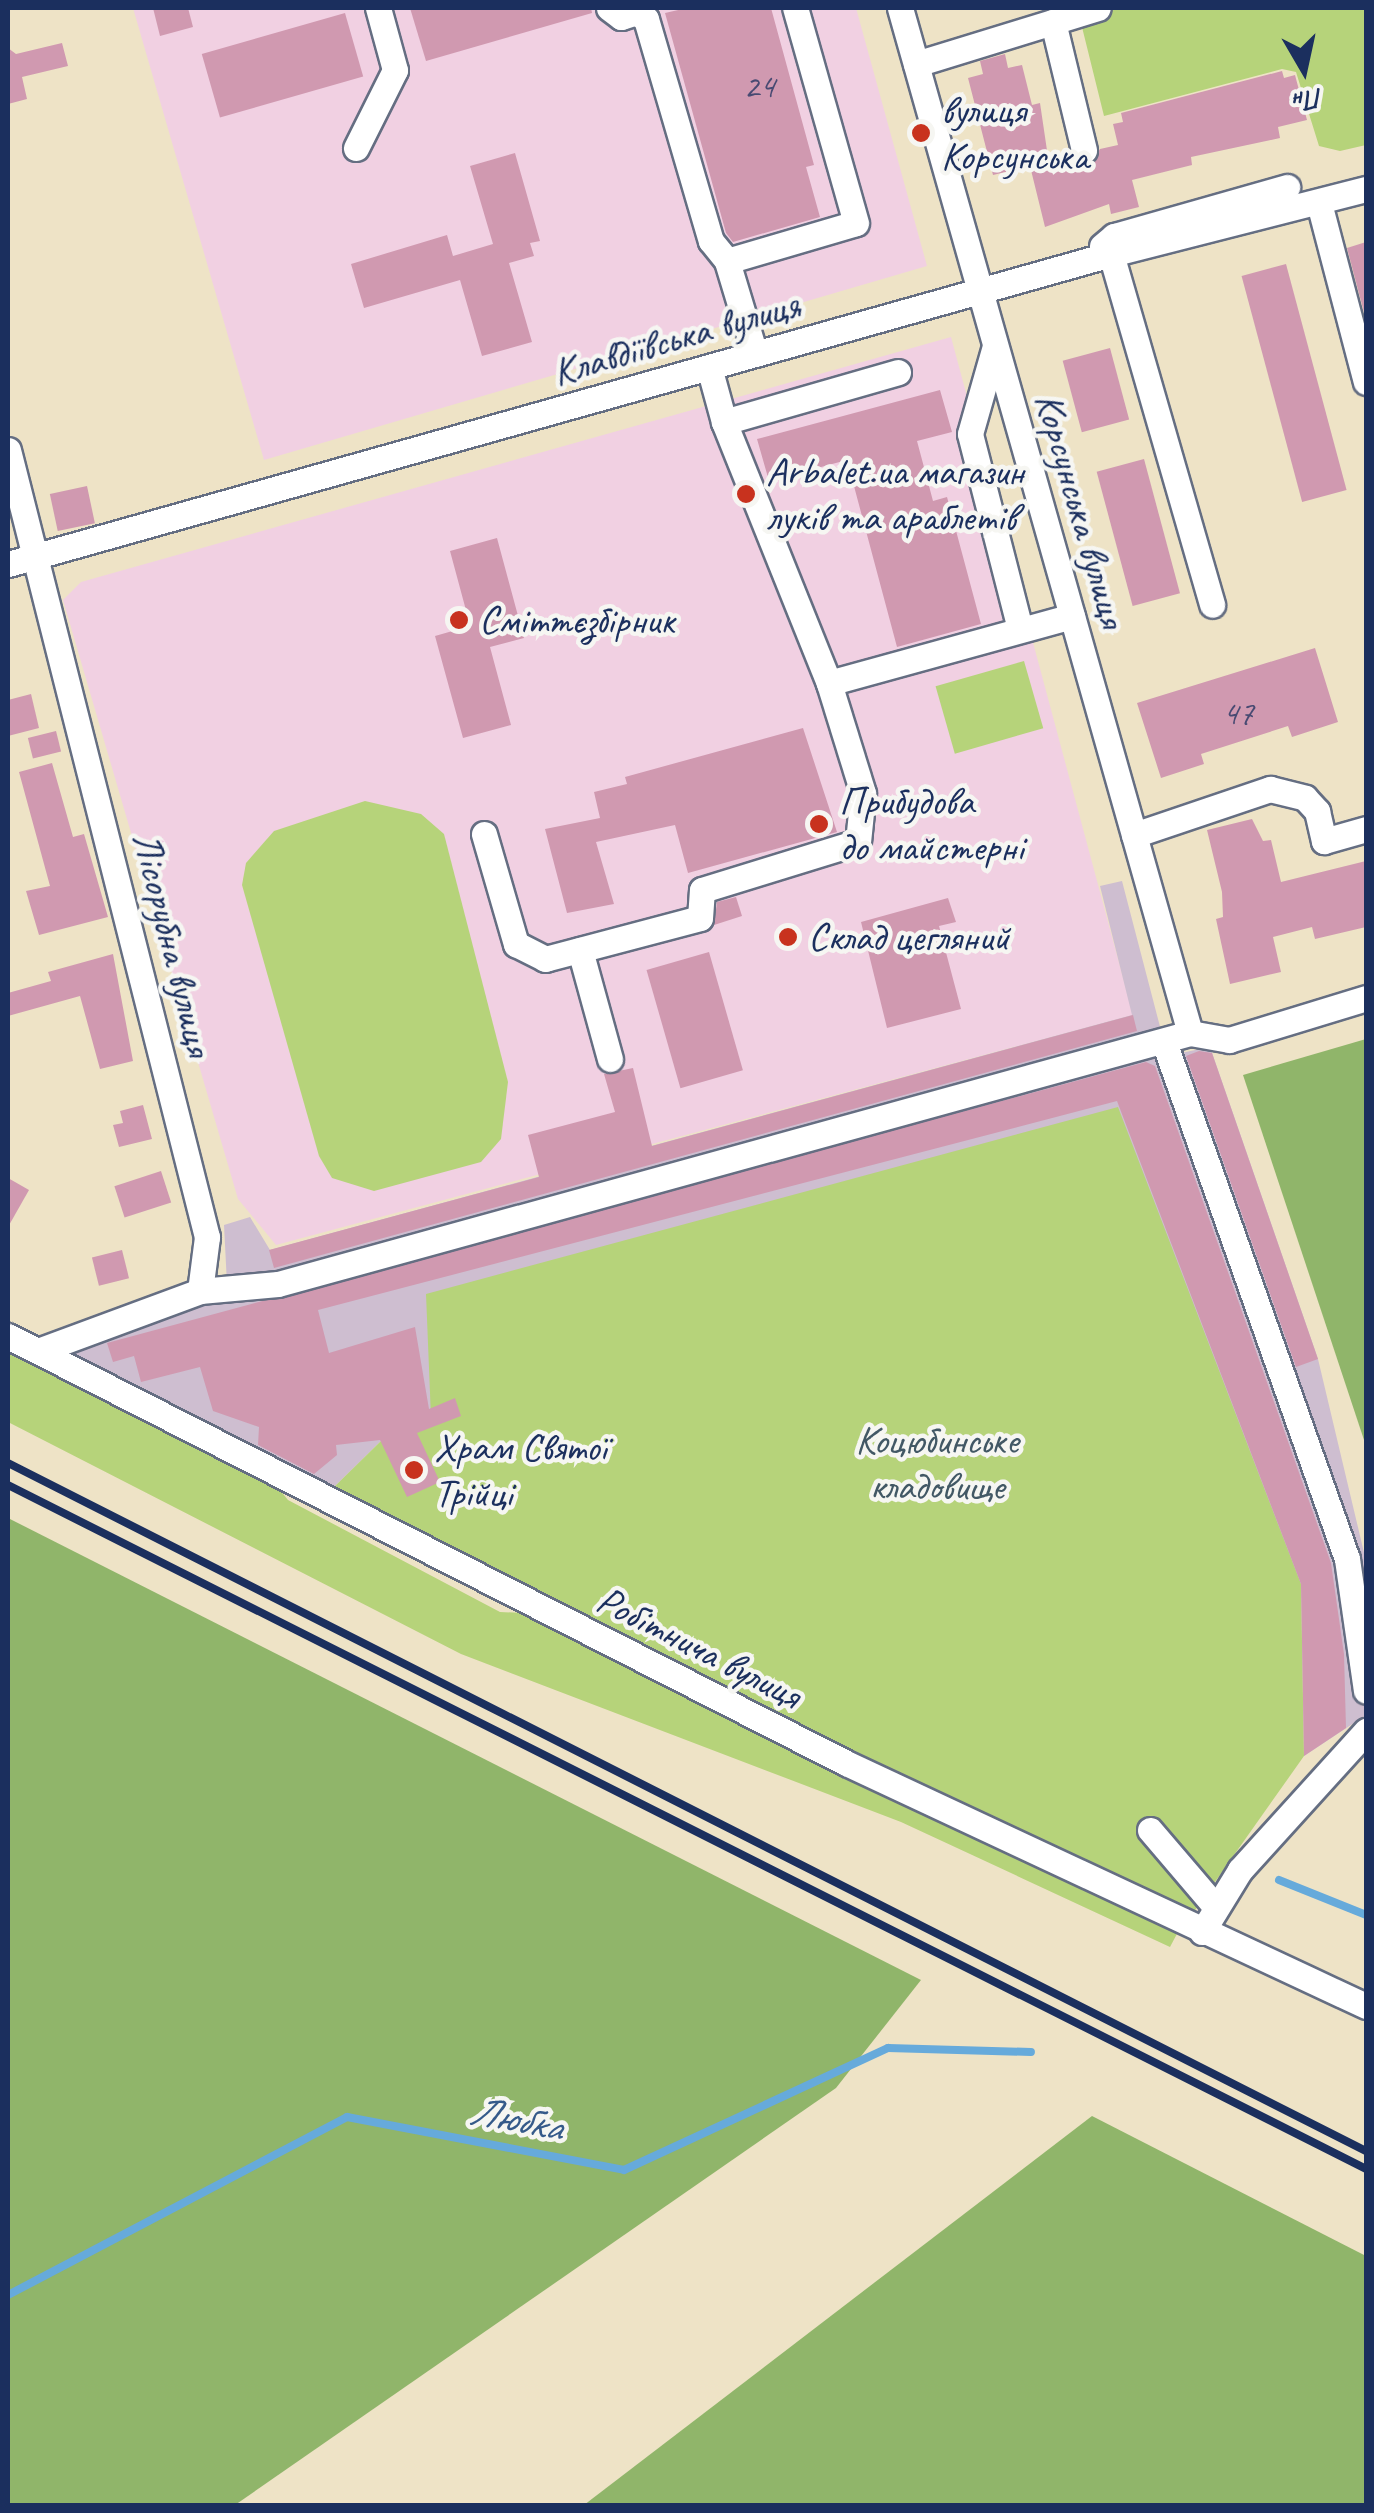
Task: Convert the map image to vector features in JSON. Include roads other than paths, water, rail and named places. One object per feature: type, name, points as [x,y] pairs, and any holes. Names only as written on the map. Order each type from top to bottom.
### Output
[{"type":"street","points":[[356,148],[395,70],[378,8]]},
{"type":"street","points":[[609,8],[621,17],[636,12],[646,19],[711,241],[728,260],[756,354]]},
{"type":"street","points":[[728,260],[856,223],[795,8]]},
{"type":"street","name":"Корсунська вулиця","points":[[900,8],[1190,1033]]},
{"type":"street","points":[[916,64],[1098,8]]},
{"type":"street","points":[[1053,22],[1084,150]]},
{"type":"street","points":[[1083,262],[1114,236],[1287,187]]},
{"type":"street","name":"Клавдіївська вулиця","points":[[8,564],[980,290],[1366,190]]},
{"type":"street","points":[[1319,202],[1358,311],[1366,382]]},
{"type":"street","points":[[1111,254],[1212,605]]},
{"type":"street","points":[[996,346],[970,434],[1019,626]]},
{"type":"street","points":[[484,834],[516,944],[545,959],[700,918],[702,890],[858,842],[863,793],[829,683],[724,422],[709,367]]},
{"type":"street","points":[[724,422],[898,372]]},
{"type":"street","name":"Лісорубна вулиця","points":[[8,450],[208,1238],[200,1290]]},
{"type":"street","points":[[829,683],[1019,626],[1072,616]]},
{"type":"street","points":[[1134,834],[1270,789],[1305,798],[1317,810],[1324,840],[1366,829]]},
{"type":"street","points":[[580,950],[610,1059]]},
{"type":"street","points":[[38,1351],[200,1290],[278,1284],[1190,1033],[1229,1040],[1366,998]]},
{"type":"street","points":[[1164,1042],[1347,1559],[1366,1691]]},
{"type":"street","name":"Робітнича вулиця","points":[[8,1336],[828,1754],[1366,2006]]},
{"type":"street","points":[[1202,1932],[1214,1906],[1292,1807],[1366,1731]]},
{"type":"street","points":[[1150,1830],[1214,1906]]},
{"type":"waterway","name":"Любка","points":[[1279,1880],[1366,1915]]},
{"type":"waterway","name":"Любка","points":[[8,2295],[347,2117],[624,2170],[888,2048],[1031,2052]]},
{"type":"railway","points":[[8,1463],[1366,2151]]},
{"type":"railway","points":[[8,1485],[1366,2169]]},
{"type":"place","name":"вулиця Корсунська","points":[[921,133]]},
{"type":"place","name":"Arbalet.ua магазин луків та араблетів","points":[[746,494]]},
{"type":"place","name":"Сміттєзбірник","points":[[459,620]]},
{"type":"place","name":"Прибудова до майстерні","points":[[819,824]]},
{"type":"place","name":"Склад цегляний","points":[[788,937]]},
{"type":"place","name":"Храм Святої Трійці","points":[[414,1470]]},
{"type":"park label","name":"Коцюбинське кладовище","points":[[937,1463]]}]
